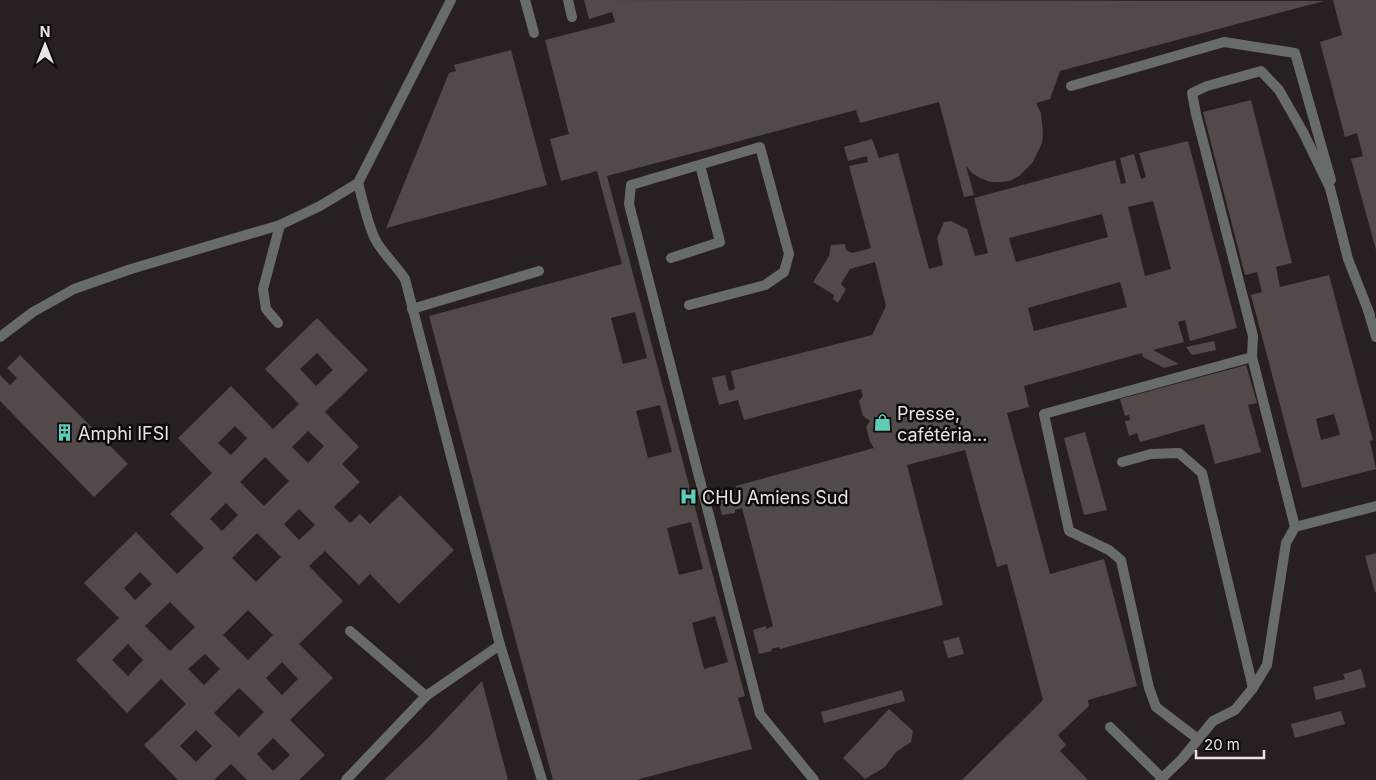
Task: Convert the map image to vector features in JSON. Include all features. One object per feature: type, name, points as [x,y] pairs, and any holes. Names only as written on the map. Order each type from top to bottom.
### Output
[{"type":"street","points":[[0,337],[33,312],[74,289],[131,269],[280,225],[320,206],[358,183],[451,0]]},
{"type":"street","points":[[525,0],[534,33]]},
{"type":"street","points":[[568,0],[572,17]]},
{"type":"street","points":[[1072,86],[1224,42],[1295,53],[1376,337]]},
{"type":"street","points":[[1110,728],[1161,779],[1182,759],[1213,721],[1235,710],[1253,688],[1267,665],[1286,543],[1295,527],[1252,357],[1253,336],[1192,93],[1207,86],[1261,71],[1279,90],[1303,132],[1330,188],[1348,259],[1370,315]]},
{"type":"street","points":[[689,306],[765,285],[784,272],[789,254],[760,147],[631,185],[629,204],[760,714],[814,780]]},
{"type":"street","points":[[671,258],[720,242],[700,165]]},
{"type":"street","points":[[358,183],[375,238],[405,279],[500,645],[542,780]]},
{"type":"street","points":[[278,323],[266,309],[263,289],[280,225]]},
{"type":"street","points":[[412,309],[538,271]]},
{"type":"street","points":[[1198,739],[1156,707],[1149,688],[1121,560],[1109,550],[1069,531],[1044,414],[1252,357]]},
{"type":"street","points":[[1122,462],[1150,454],[1179,453],[1202,473],[1253,688]]},
{"type":"street","points":[[1295,527],[1376,506]]},
{"type":"street","points":[[350,631],[426,696]]},
{"type":"street","points":[[346,780],[426,696],[500,645]]},
{"type":"building","points":[[584,0],[1324,1],[1060,71],[1050,99],[1036,103],[1041,113],[1043,133],[1042,143],[1033,162],[1019,176],[1010,181],[1000,182],[990,182],[980,178],[966,166],[974,195],[964,197],[939,102],[860,123],[856,110],[607,176],[745,696],[738,698],[752,749],[636,780],[553,780],[429,316],[622,264],[597,171],[561,181],[550,139],[569,134],[545,40],[615,22],[612,12],[589,19]],"holes":[[[635,312],[647,358],[623,364],[611,318]],[[660,405],[672,452],[648,458],[636,411]],[[691,522],[703,569],[679,575],[667,528]],[[715,616],[728,662],[704,669],[692,623]]]},
{"type":"building","points":[[1333,0],[1376,0],[1376,250],[1351,159],[1363,156],[1357,133],[1345,137],[1320,42],[1342,35]]},
{"type":"building","points":[[511,50],[547,185],[386,228],[449,73],[456,71],[454,65]]},
{"type":"building","points":[[1251,100],[1292,263],[1276,267],[1280,287],[1329,275],[1373,440],[1370,441],[1376,469],[1302,488],[1251,295],[1262,292],[1257,272],[1245,275],[1203,112]],"holes":[[[1334,414],[1340,435],[1321,440],[1316,419]]]},
{"type":"building","points":[[872,139],[879,158],[898,153],[929,269],[943,265],[937,238],[944,222],[951,221],[967,229],[975,256],[988,253],[974,198],[1115,160],[1121,184],[1126,183],[1120,158],[1134,154],[1141,179],[1146,177],[1139,153],[1188,141],[1237,328],[1190,341],[1185,320],[1178,322],[1184,342],[1153,350],[1179,364],[1164,368],[1143,357],[1142,353],[1024,386],[1029,407],[1007,413],[1050,574],[1104,559],[1137,686],[1088,700],[1089,706],[1058,735],[1066,745],[1060,751],[1088,780],[962,780],[1043,700],[1007,564],[997,567],[965,450],[907,465],[943,605],[780,649],[779,647],[771,649],[772,651],[759,654],[753,630],[766,626],[766,629],[773,626],[742,508],[735,510],[735,513],[722,515],[716,492],[729,489],[733,503],[740,501],[736,486],[874,448],[870,442],[866,427],[870,421],[863,416],[859,401],[863,396],[861,389],[744,420],[738,400],[719,405],[712,378],[725,375],[729,391],[735,389],[731,371],[872,335],[886,306],[875,262],[850,269],[841,284],[846,289],[838,303],[833,299],[834,295],[813,282],[829,256],[831,245],[845,244],[846,250],[852,253],[871,248],[849,166],[868,162],[867,156],[848,161],[844,147]],"holes":[[[1153,201],[1171,269],[1145,276],[1128,207]],[[1102,214],[1108,237],[1016,262],[1009,238]],[[1120,282],[1127,307],[1034,331],[1028,308]]]},
{"type":"building","points":[[317,318],[368,370],[325,412],[359,447],[342,464],[360,482],[334,507],[350,523],[360,514],[370,524],[400,495],[454,550],[399,604],[370,574],[359,585],[325,551],[309,566],[343,601],[299,644],[333,678],[290,720],[325,755],[299,780],[247,780],[231,764],[214,780],[178,780],[144,745],[186,704],[161,679],[127,713],[76,660],[119,618],[84,583],[136,532],[177,574],[204,548],[170,514],[212,473],[178,438],[231,386],[273,429],[299,404],[265,369]],"holes":[[[317,353],[333,370],[316,386],[300,369]],[[235,426],[247,438],[231,455],[218,443]],[[308,431],[324,446],[308,463],[292,447]],[[265,457],[289,481],[264,506],[240,482]],[[226,503],[238,515],[222,531],[210,519]],[[299,509],[315,525],[299,540],[284,524]],[[257,533],[281,557],[256,582],[232,558]],[[140,572],[152,584],[135,600],[124,588]],[[170,602],[195,627],[170,651],[145,626]],[[248,610],[273,635],[248,660],[223,635]],[[128,644],[143,660],[128,676],[112,660]],[[205,654],[220,669],[204,685],[188,669]],[[282,662],[298,679],[282,695],[266,678]],[[239,688],[264,712],[239,737],[214,713]],[[196,730],[212,746],[196,762],[180,746]],[[273,738],[290,755],[273,771],[257,754]]]},
{"type":"building","points":[[1214,341],[1216,350],[1192,355],[1186,347]]},
{"type":"building","name":"Amphi IFSI","points":[[20,355],[128,464],[94,497],[0,401],[0,375],[10,385],[17,378],[7,368]]},
{"type":"building","points":[[1246,365],[1257,403],[1248,405],[1261,452],[1215,464],[1204,424],[1140,442],[1137,433],[1129,436],[1125,421],[1130,420],[1129,415],[1125,416],[1120,399]]},
{"type":"building","points":[[1085,432],[1107,510],[1084,515],[1064,438]]},
{"type":"building","points":[[1376,553],[1376,592],[1375,592],[1365,556]]},
{"type":"building","points":[[959,637],[964,654],[948,658],[943,641]]},
{"type":"building","points":[[1361,669],[1366,687],[1316,700],[1313,687],[1345,679],[1343,674]]},
{"type":"building","points":[[482,681],[508,780],[384,780],[428,738]]},
{"type":"building","points":[[902,690],[905,701],[824,723],[821,712]]},
{"type":"building","points":[[889,709],[913,731],[911,742],[896,752],[885,767],[865,779],[843,758]]},
{"type":"building","points":[[1341,711],[1345,724],[1295,738],[1291,724]]},
{"type":"place","name":"Presse, cafétéria...","points":[[883,423]]},
{"type":"place","name":"Amphi IFSI","points":[[64,433]]},
{"type":"place","name":"CHU Amiens Sud","points":[[688,497]]}]
